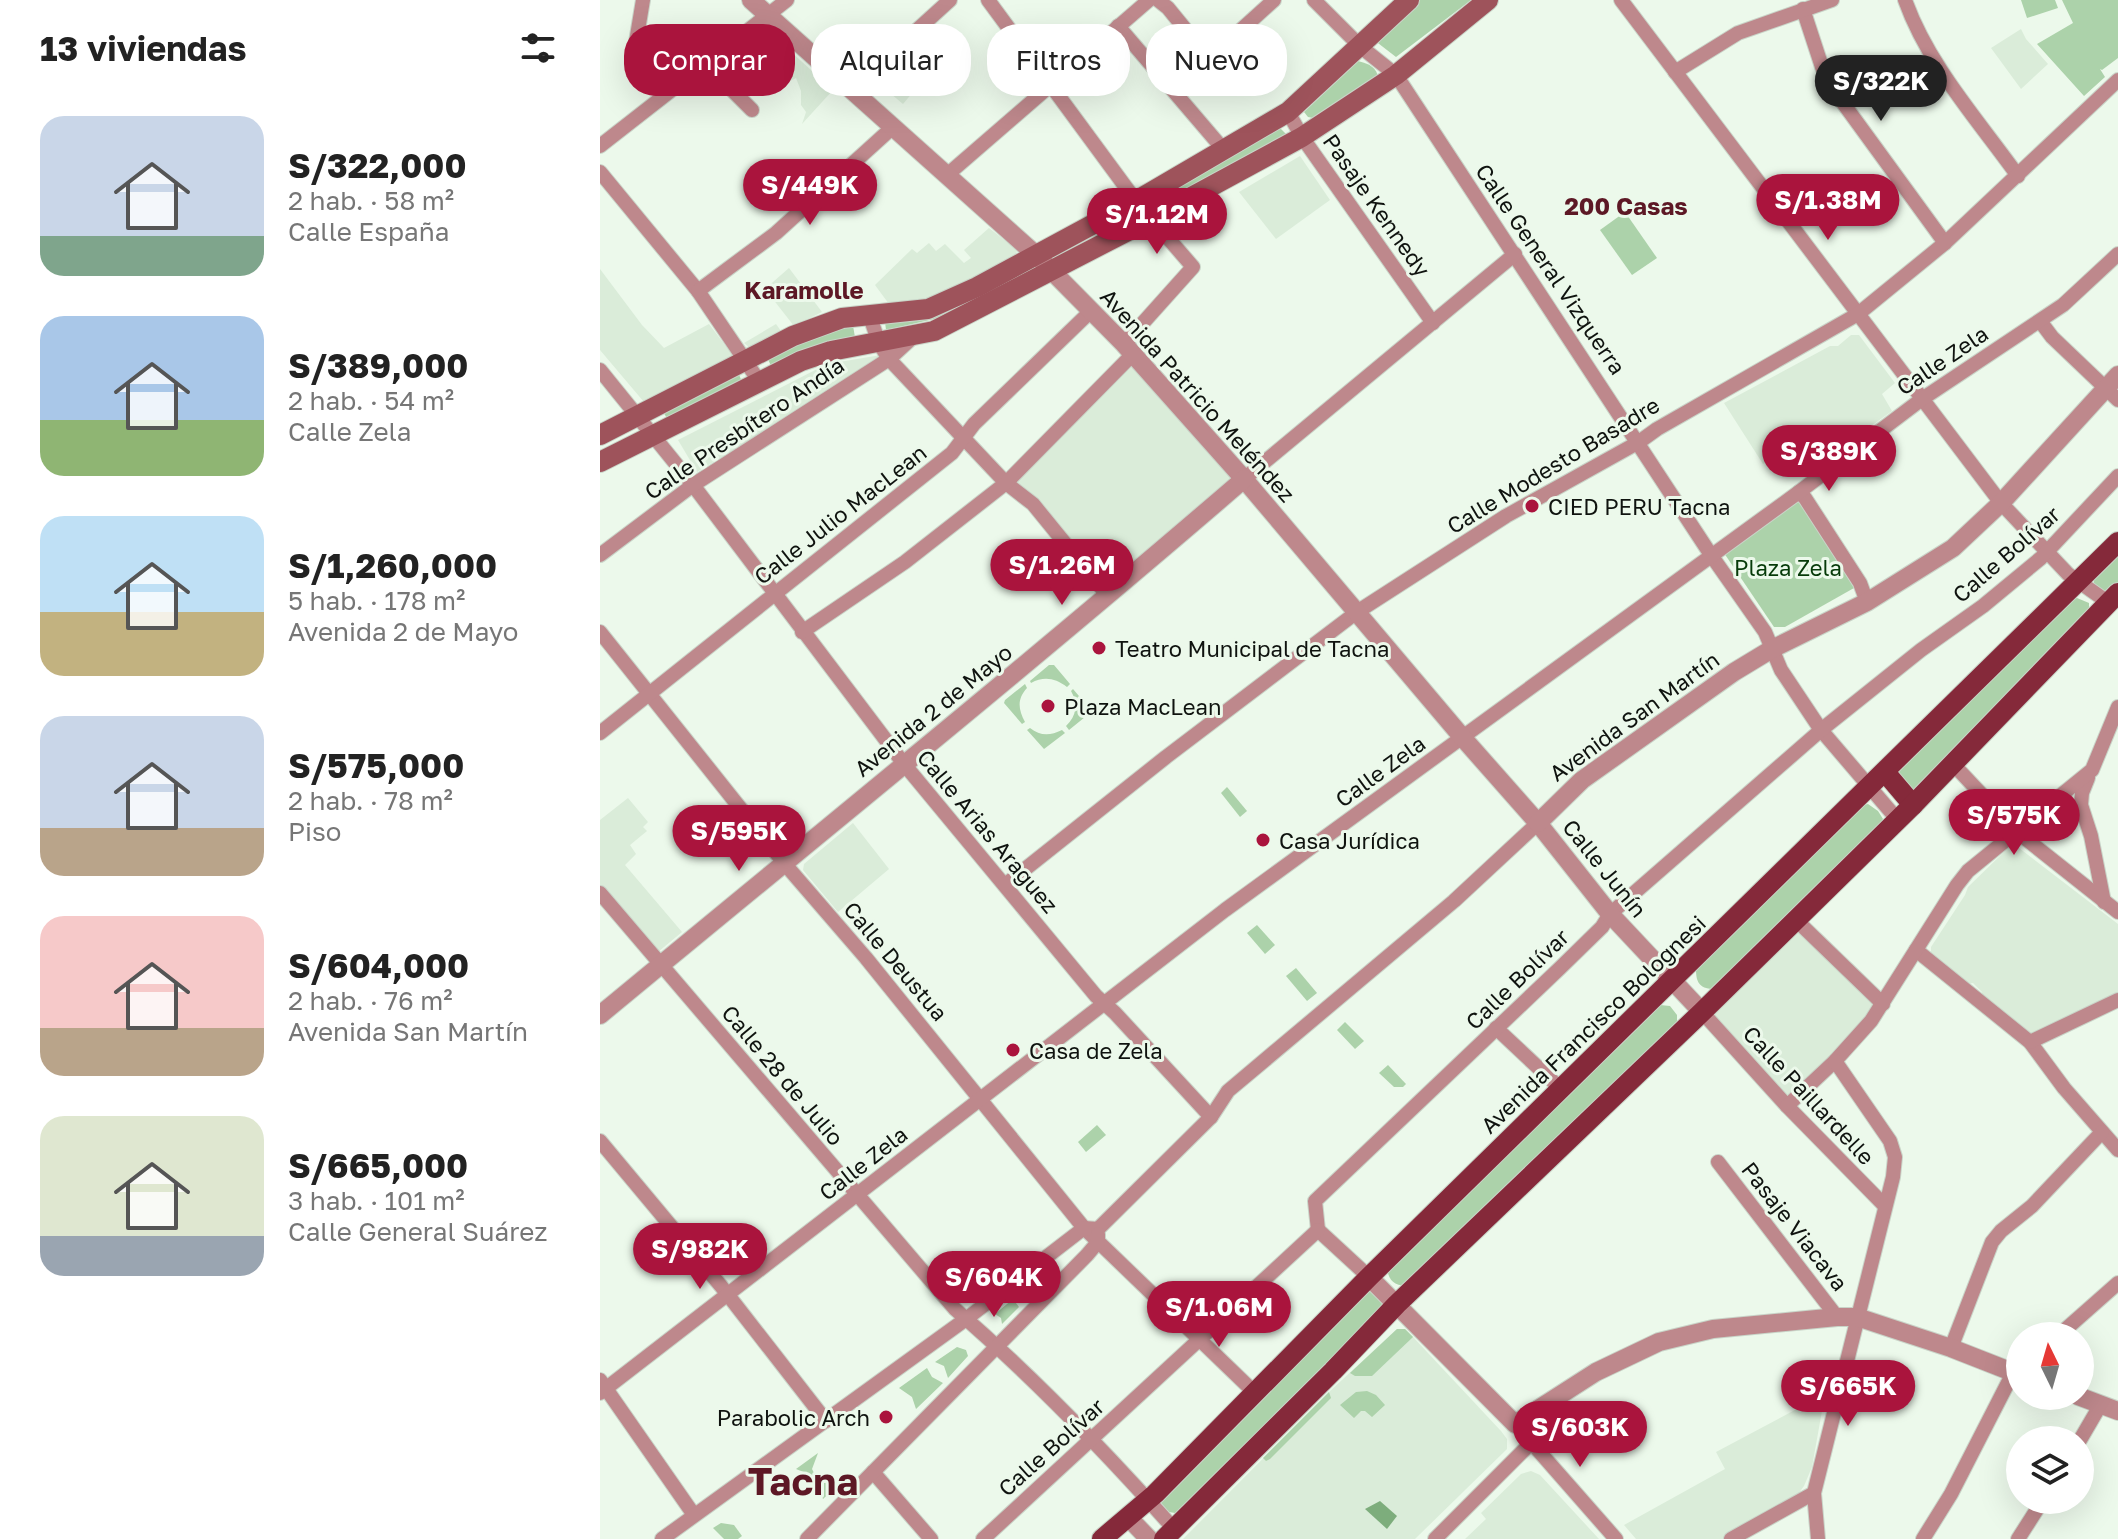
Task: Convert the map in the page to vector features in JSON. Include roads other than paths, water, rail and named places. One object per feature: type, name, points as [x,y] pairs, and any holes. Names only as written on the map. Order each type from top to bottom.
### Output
[{"type":"main road","points":[[600,462],[759,381],[816,356],[884,351],[945,326],[1136,201],[1288,112],[1409,0]]},
{"type":"main road","points":[[600,435],[803,332],[842,318],[928,309],[1151,219],[1302,137],[1396,75],[1488,0]]},
{"type":"main road","name":"Avenida Francisco Bolognesi","points":[[1102,1539],[1148,1500],[1369,1277],[2118,542]]},
{"type":"main road","points":[[1169,1534],[1397,1304],[1913,805],[2116,596]]},
{"type":"main road","points":[[1878,779],[1913,805]]},
{"type":"street","points":[[639,24],[643,0]]},
{"type":"street","name":"Avenida Patricio Meléndez","points":[[751,0],[811,54]]},
{"type":"street","points":[[757,24],[787,0]]},
{"type":"street","points":[[924,24],[950,0]]},
{"type":"street","points":[[988,0],[1006,24]]},
{"type":"street","points":[[1120,24],[1149,0]]},
{"type":"street","points":[[1158,0],[1180,24]]},
{"type":"street","points":[[1248,24],[1274,0]]},
{"type":"street","name":"Calle General Vizquerra","points":[[1314,0],[1361,47],[1396,75],[1711,555],[1765,632],[1781,670],[1821,730],[1878,779],[1897,819]]},
{"type":"street","points":[[1675,72],[1738,33],[1832,0]]},
{"type":"street","points":[[1905,0],[1930,54],[2018,176]]},
{"type":"street","points":[[1623,1],[2001,503],[2077,583],[2116,596]]},
{"type":"street","points":[[1803,9],[1822,67],[1835,92],[1945,243]]},
{"type":"street","points":[[1130,40],[1223,149]]},
{"type":"street","name":"Calle Modesto Basadre","points":[[1005,885],[1166,757],[1357,612],[1506,516],[1858,314],[1945,243],[2118,80]]},
{"type":"street","points":[[600,146],[662,96]]},
{"type":"street","points":[[738,96],[752,110]]},
{"type":"street","name":"Avenida Patricio Meléndez","points":[[858,96],[1043,262],[1128,349],[1244,479],[1538,823]]},
{"type":"street","points":[[947,175],[1036,96]]},
{"type":"street","points":[[802,632],[905,562],[1006,483],[1128,349],[1193,267],[1136,201],[1060,96]]},
{"type":"street","name":"Pasaje Kennedy","points":[[1288,112],[1302,137],[1433,323]]},
{"type":"street","points":[[698,291],[776,233],[893,127]]},
{"type":"street","points":[[600,172],[698,291],[759,381]]},
{"type":"street","name":"Avenida 2 de Mayo","points":[[600,1015],[992,695],[1244,479],[1515,254]]},
{"type":"street","name":"Calle Zela","points":[[602,1387],[857,1196],[1234,904],[1922,399],[2063,305],[2118,254]]},
{"type":"street","name":"Calle Julio MacLean","points":[[600,733],[952,453],[974,424],[1091,311]]},
{"type":"street","points":[[869,314],[884,351],[1006,483],[1033,504],[1108,596]]},
{"type":"street","points":[[2040,321],[2052,337],[2114,388]]},
{"type":"street","name":"Calle Presbítero Andía","points":[[600,555],[693,485],[884,351]]},
{"type":"street","name":"Calle Arias Araguez","points":[[600,370],[693,485],[904,764],[1096,996],[1211,1117]]},
{"type":"street","name":"Avenida San Martín","points":[[807,1539],[998,1347],[1093,1233],[1211,1117],[1228,1091],[1454,901],[1582,780],[1734,672],[1772,649],[1867,602],[1953,548],[2114,388]]},
{"type":"street","name":"Calle Bolívar","points":[[983,1539],[1318,1230],[1315,1201],[1592,937],[1610,914],[1821,730],[1921,650],[1983,606],[2047,552],[2118,476]]},
{"type":"street","points":[[1799,492],[1860,583],[1867,602]]},
{"type":"street","name":"Calle Deustua","points":[[600,632],[784,863],[1093,1233],[1254,1392]]},
{"type":"street","points":[[2104,902],[2091,836],[2081,805],[2082,793],[2118,707]]},
{"type":"street","points":[[1953,764],[2016,831],[2118,912]]},
{"type":"street","points":[[1787,1106],[1835,1061],[1871,1021],[1968,871],[2092,770]]},
{"type":"street","name":"Calle Junín","points":[[1538,823],[1610,914],[1702,1012]]},
{"type":"street","name":"Calle 28 de Julio","points":[[600,893],[857,1196],[966,1319],[1093,1440],[1148,1500],[1169,1534]]},
{"type":"street","points":[[1795,919],[1883,1004]]},
{"type":"street","points":[[1916,950],[2030,1042],[2118,1150]]},
{"type":"street","points":[[2030,1042],[2118,1000]]},
{"type":"street","name":"Calle Paillardelle","points":[[1702,1012],[1787,1106],[1885,1206]]},
{"type":"street","points":[[1496,1028],[1561,1089]]},
{"type":"street","points":[[1818,1539],[1814,1493],[1893,1177],[1895,1157],[1890,1141],[1835,1061]]},
{"type":"street","points":[[1951,1348],[1992,1242],[2032,1206],[2102,1132]]},
{"type":"street","points":[[600,1141],[826,1421]]},
{"type":"street","name":"Pasaje Viacava","points":[[1718,1162],[1837,1317]]},
{"type":"street","points":[[1318,1230],[1397,1304],[1515,1424],[1616,1539]]},
{"type":"street","name":"Avenida San Martín","points":[[662,1539],[966,1319],[1093,1233]]},
{"type":"street","points":[[2074,1322],[2118,1283]]},
{"type":"street","points":[[1515,1424],[1596,1372],[1659,1342],[1713,1329],[1857,1317],[2006,1368]]},
{"type":"street","points":[[602,1387],[694,1515]]},
{"type":"street","points":[[1923,1539],[2006,1394]]},
{"type":"street","points":[[2093,1426],[2110,1408]]},
{"type":"street","points":[[1435,1539],[1531,1443]]},
{"type":"street","points":[[873,1472],[931,1539]]},
{"type":"street","points":[[1731,1539],[1814,1493]]},
{"type":"street","points":[[2018,1539],[2034,1514]]},
{"type":"street","points":[[1128,1517],[1149,1539]]},
{"type":"place","name":"CIED PERU Tacna","points":[[1532,506]]},
{"type":"place","name":"Teatro Municipal de Tacna","points":[[1099,648]]},
{"type":"place","name":"Plaza MacLean","points":[[1048,706]]},
{"type":"place","name":"Casa Jurídica","points":[[1263,840]]},
{"type":"place","name":"Casa de Zela","points":[[1013,1050]]},
{"type":"place","name":"Parabolic Arch","points":[[886,1417]]},
{"type":"district","name":"200 Casas","points":[[1626,205]]},
{"type":"district","name":"Karamolle","points":[[804,289]]},
{"type":"district","name":"Tacna","points":[[803,1480]]},
{"type":"park label","name":"Plaza Zela","points":[[1788,567]]}]
